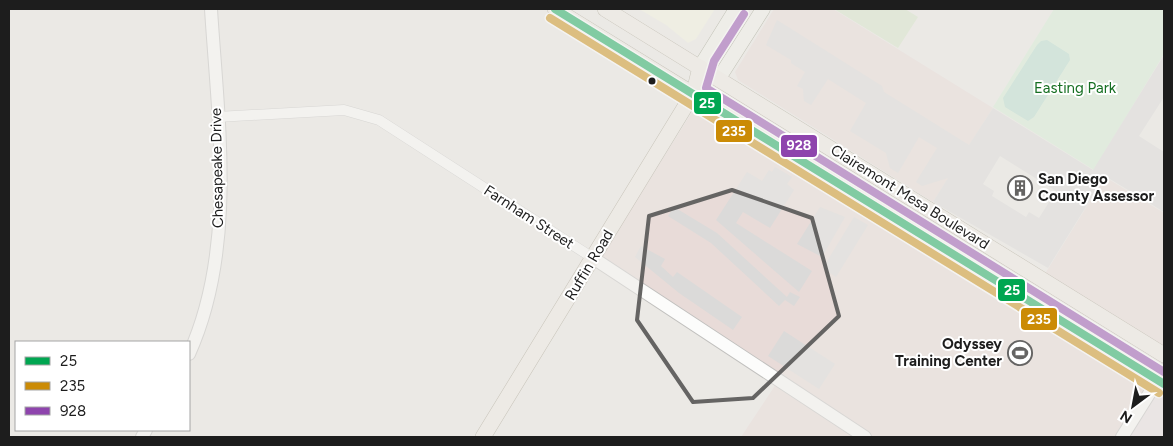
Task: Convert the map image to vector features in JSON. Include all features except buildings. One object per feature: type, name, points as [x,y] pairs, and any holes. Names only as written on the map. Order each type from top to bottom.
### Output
[{"type":"main road","name":"Clairemont Mesa Boulevard","points":[[556,9],[1162,378]]},
{"type":"main road","name":"Clairemont Mesa Boulevard","points":[[605,9],[1164,355]]},
{"type":"main road","name":"Ruffin Road","points":[[483,437],[694,92],[700,67],[736,9]]},
{"type":"main road","name":"Ruffin Road","points":[[694,92],[719,78],[763,9]]},
{"type":"street","name":"Chesapeake Drive","points":[[190,351],[203,314],[218,241],[221,194],[211,9]]},
{"type":"street","name":"Farnham Street","points":[[217,117],[344,110],[379,120],[865,437]]},
{"type":"street","points":[[1122,437],[1162,378]]},
{"type":"highlighted area","points":[[732,190],[812,218],[839,316],[753,398],[693,402],[637,320],[649,216]]},
{"type":"shaded area","points":[[639,9],[715,9],[696,39],[688,43],[666,25]]},
{"type":"shaded area","points":[[774,9],[833,9],[993,108],[933,202],[738,80],[735,72]]},
{"type":"shaded area","points":[[777,20],[882,86],[884,92],[969,145],[993,108],[1093,170],[1164,55],[1164,97],[1139,136],[1164,152],[1164,212],[1105,176],[1048,268],[933,202],[948,178],[922,186],[916,182],[937,148],[919,137],[898,173],[890,168],[886,153],[850,131],[866,103],[828,79],[811,105],[804,101],[803,89],[797,86],[805,72],[791,63],[791,60],[766,45]],"holes":[[[1000,156],[1056,191],[1039,218],[1029,212],[1026,217],[992,196],[994,191],[983,184]]]},
{"type":"shaded area","points":[[699,101],[1159,384],[1127,437],[869,437],[599,260]]},
{"type":"shaded area","points":[[775,167],[792,177],[787,184],[794,190],[770,228],[743,212],[736,223],[812,271],[799,292],[716,220],[747,172],[762,181],[769,170],[772,172]]},
{"type":"shaded area","points":[[1105,177],[1164,213],[1164,352],[1043,277]]},
{"type":"shaded area","points":[[674,207],[717,233],[787,297],[790,292],[800,297],[794,306],[785,300],[779,306],[711,243],[668,216]]},
{"type":"shaded area","points":[[820,207],[845,217],[822,257],[797,244]]},
{"type":"shaded area","points":[[854,217],[868,225],[836,277],[823,268]]},
{"type":"shaded area","points":[[641,246],[665,259],[661,266],[673,277],[677,272],[742,317],[733,330],[679,293],[635,257]]},
{"type":"shaded area","points":[[784,331],[835,364],[819,389],[768,356]]},
{"type":"shaded area","points":[[776,384],[860,437],[741,437]]},
{"type":"shaded area","points":[[1159,384],[1164,388],[1164,437],[1127,437]]},
{"type":"green space","points":[[834,9],[905,9],[918,17],[898,48]]},
{"type":"green space","name":"Easting Park","points":[[1054,9],[1164,9],[1164,54],[1094,170],[993,107]]},
{"type":"green space","points":[[1047,40],[1069,54],[1070,60],[1034,117],[1028,121],[1005,107],[1003,98],[1037,45],[1041,41]]},
{"type":"transit line","name":"25","points":[[555,9],[1164,384]]},
{"type":"transit line","name":"928","points":[[744,14],[714,61],[706,88],[1164,372]]},
{"type":"transit line","name":"235","points":[[550,18],[1159,393]]},
{"type":"place","name":"San Diego County Assessor","points":[[1020,188]]},
{"type":"place","name":"Odyssey Training Center","points":[[1020,353]]}]
